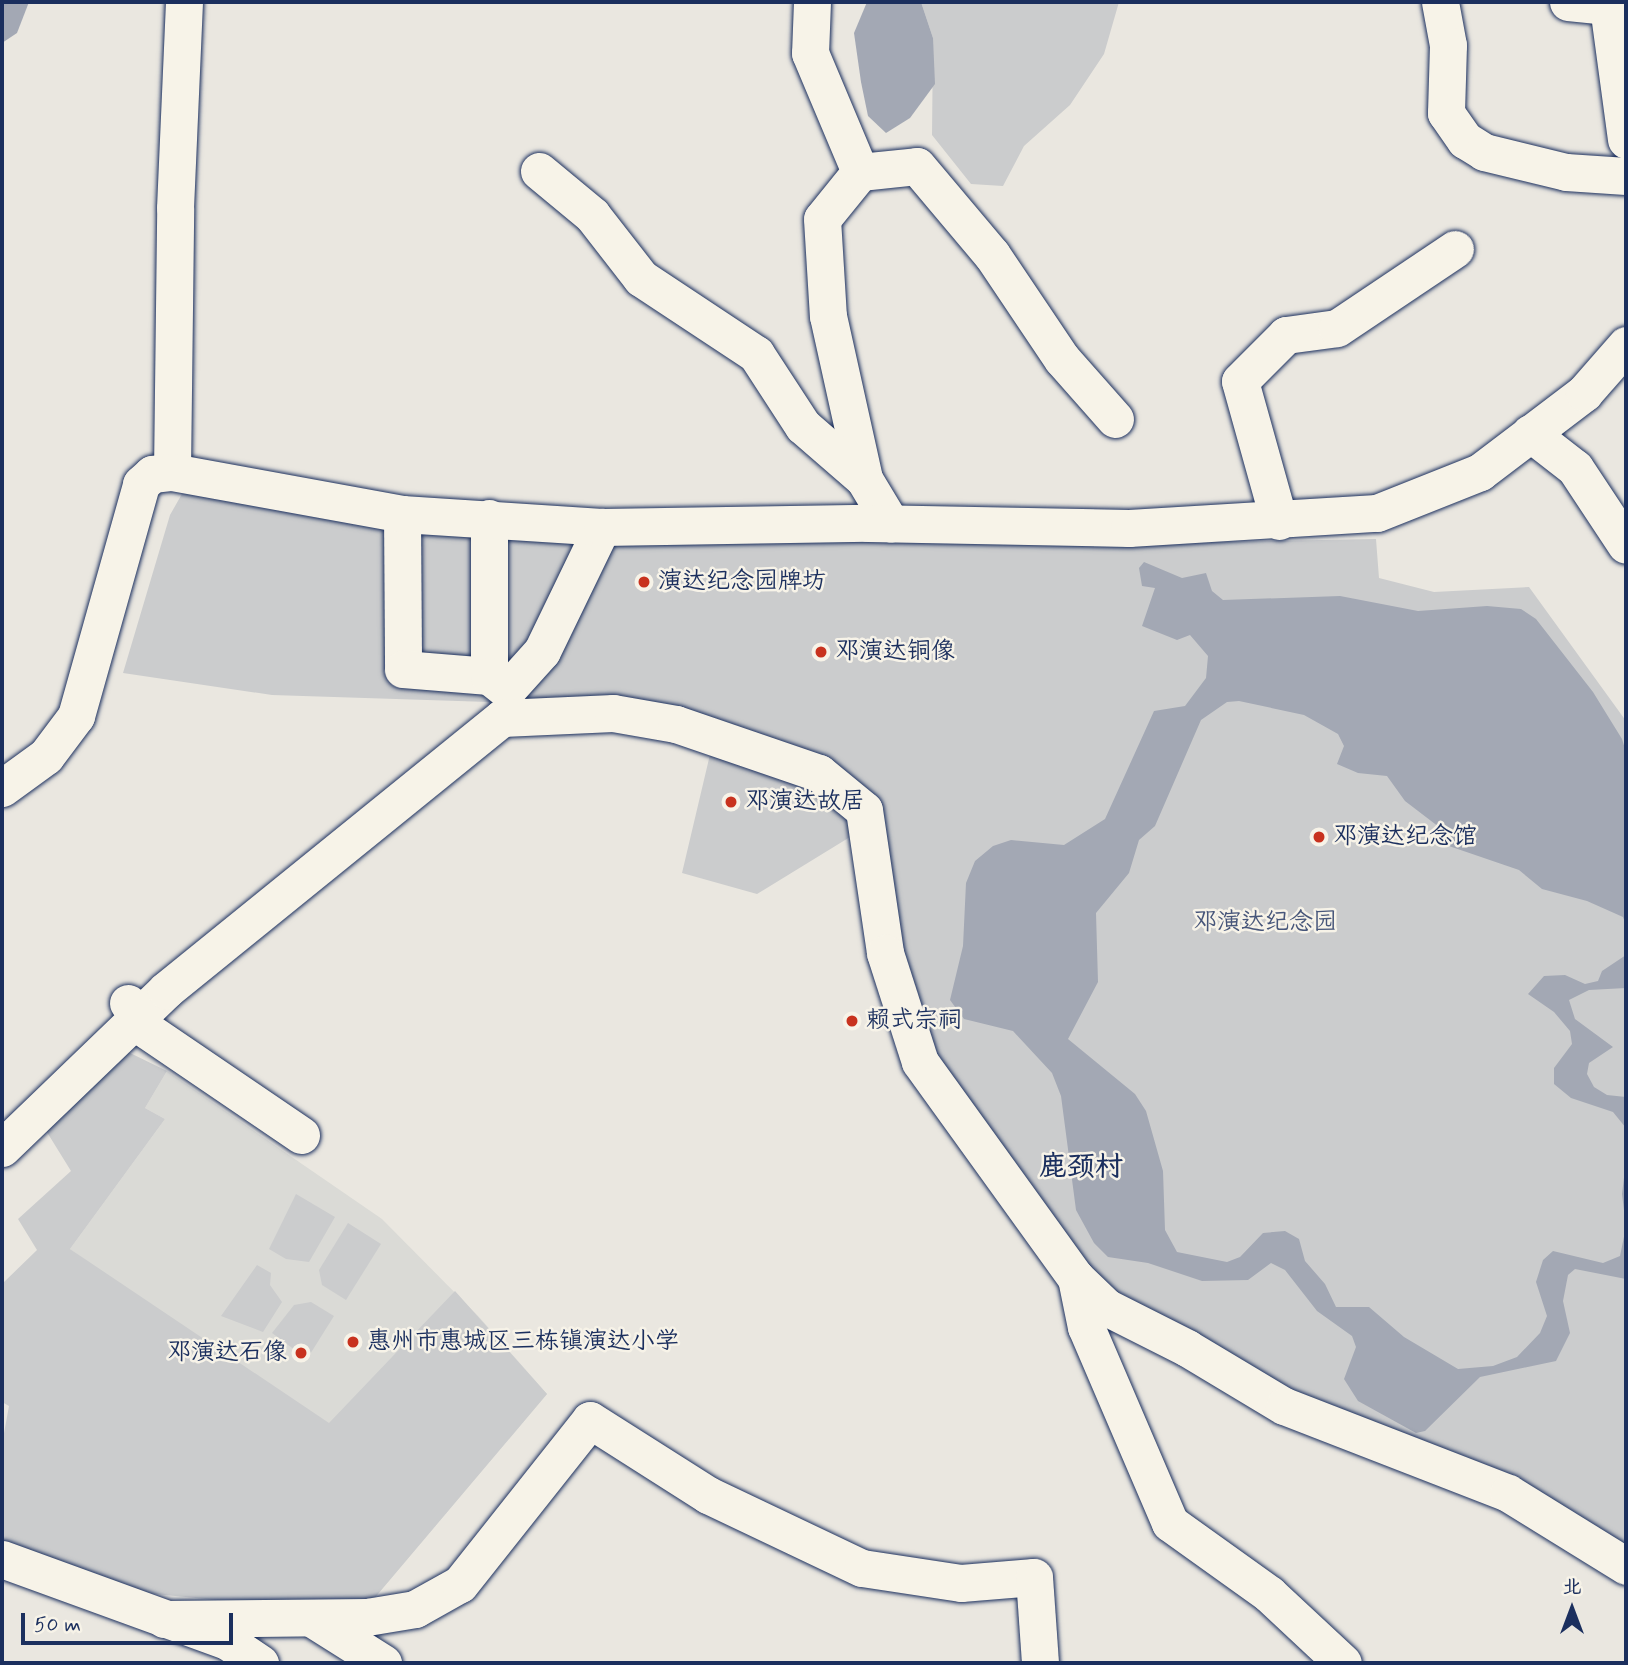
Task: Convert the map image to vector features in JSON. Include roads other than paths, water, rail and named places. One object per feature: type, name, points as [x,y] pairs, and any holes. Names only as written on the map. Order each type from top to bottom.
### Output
[{"type":"street","points":[[172,472],[175,208],[184,2]]},
{"type":"street","points":[[812,2],[810,53],[860,172]]},
{"type":"street","points":[[1440,2],[1448,45],[1446,113],[1465,140],[1484,152],[1566,172],[1626,176]]},
{"type":"street","points":[[1568,2],[1608,6],[1626,140]]},
{"type":"street","points":[[864,479],[828,316],[822,219],[860,172],[917,166],[992,255],[1062,359],[1115,419]]},
{"type":"street","points":[[539,171],[592,215],[641,278],[756,354],[803,426],[864,479],[891,524]]},
{"type":"street","points":[[1279,521],[1240,381],[1286,335],[1338,328],[1455,249]]},
{"type":"street","points":[[2,788],[46,756],[76,716],[141,484],[152,474],[172,472],[402,514],[602,527],[891,524],[1067,529],[1279,521],[1377,513],[1408,503],[1480,472],[1584,393],[1626,345]]},
{"type":"street","points":[[1530,433],[1575,468],[1626,545]]},
{"type":"street","points":[[402,514],[403,670],[499,695],[676,724],[819,774],[864,810],[885,953],[920,1062],[1076,1278],[1105,1307],[1187,1348],[1284,1406],[1508,1493],[1626,1566]]},
{"type":"street","points":[[489,518],[499,695]]},
{"type":"street","points":[[2,1148],[166,990],[499,695],[542,651],[602,527]]},
{"type":"street","points":[[128,1003],[148,1031],[301,1135]]},
{"type":"street","points":[[1076,1278],[1086,1327],[1170,1523],[1269,1594],[1343,1663]]},
{"type":"street","points":[[164,1619],[367,1617],[415,1609],[460,1584],[590,1420],[708,1495],[862,1569],[961,1583],[1034,1577],[1040,1663]]},
{"type":"street","points":[[2,1559],[227,1641],[260,1663]]},
{"type":"street","points":[[313,1619],[383,1663]]},
{"type":"place","name":"演达纪念园牌坊","points":[[644,582]]},
{"type":"place","name":"邓演达铜像","points":[[821,652]]},
{"type":"place","name":"邓演达故居","points":[[731,802]]},
{"type":"place","name":"邓演达纪念馆","points":[[1319,837]]},
{"type":"place","name":"赖式宗祠","points":[[852,1021]]},
{"type":"place","name":"惠州市惠城区三栋镇演达小学","points":[[353,1342]]},
{"type":"place","name":"邓演达石像","points":[[301,1353]]},
{"type":"district","name":"鹿颈村","points":[[1081,1168]]},
{"type":"park label","name":"邓演达纪念园","points":[[1265,923]]}]
